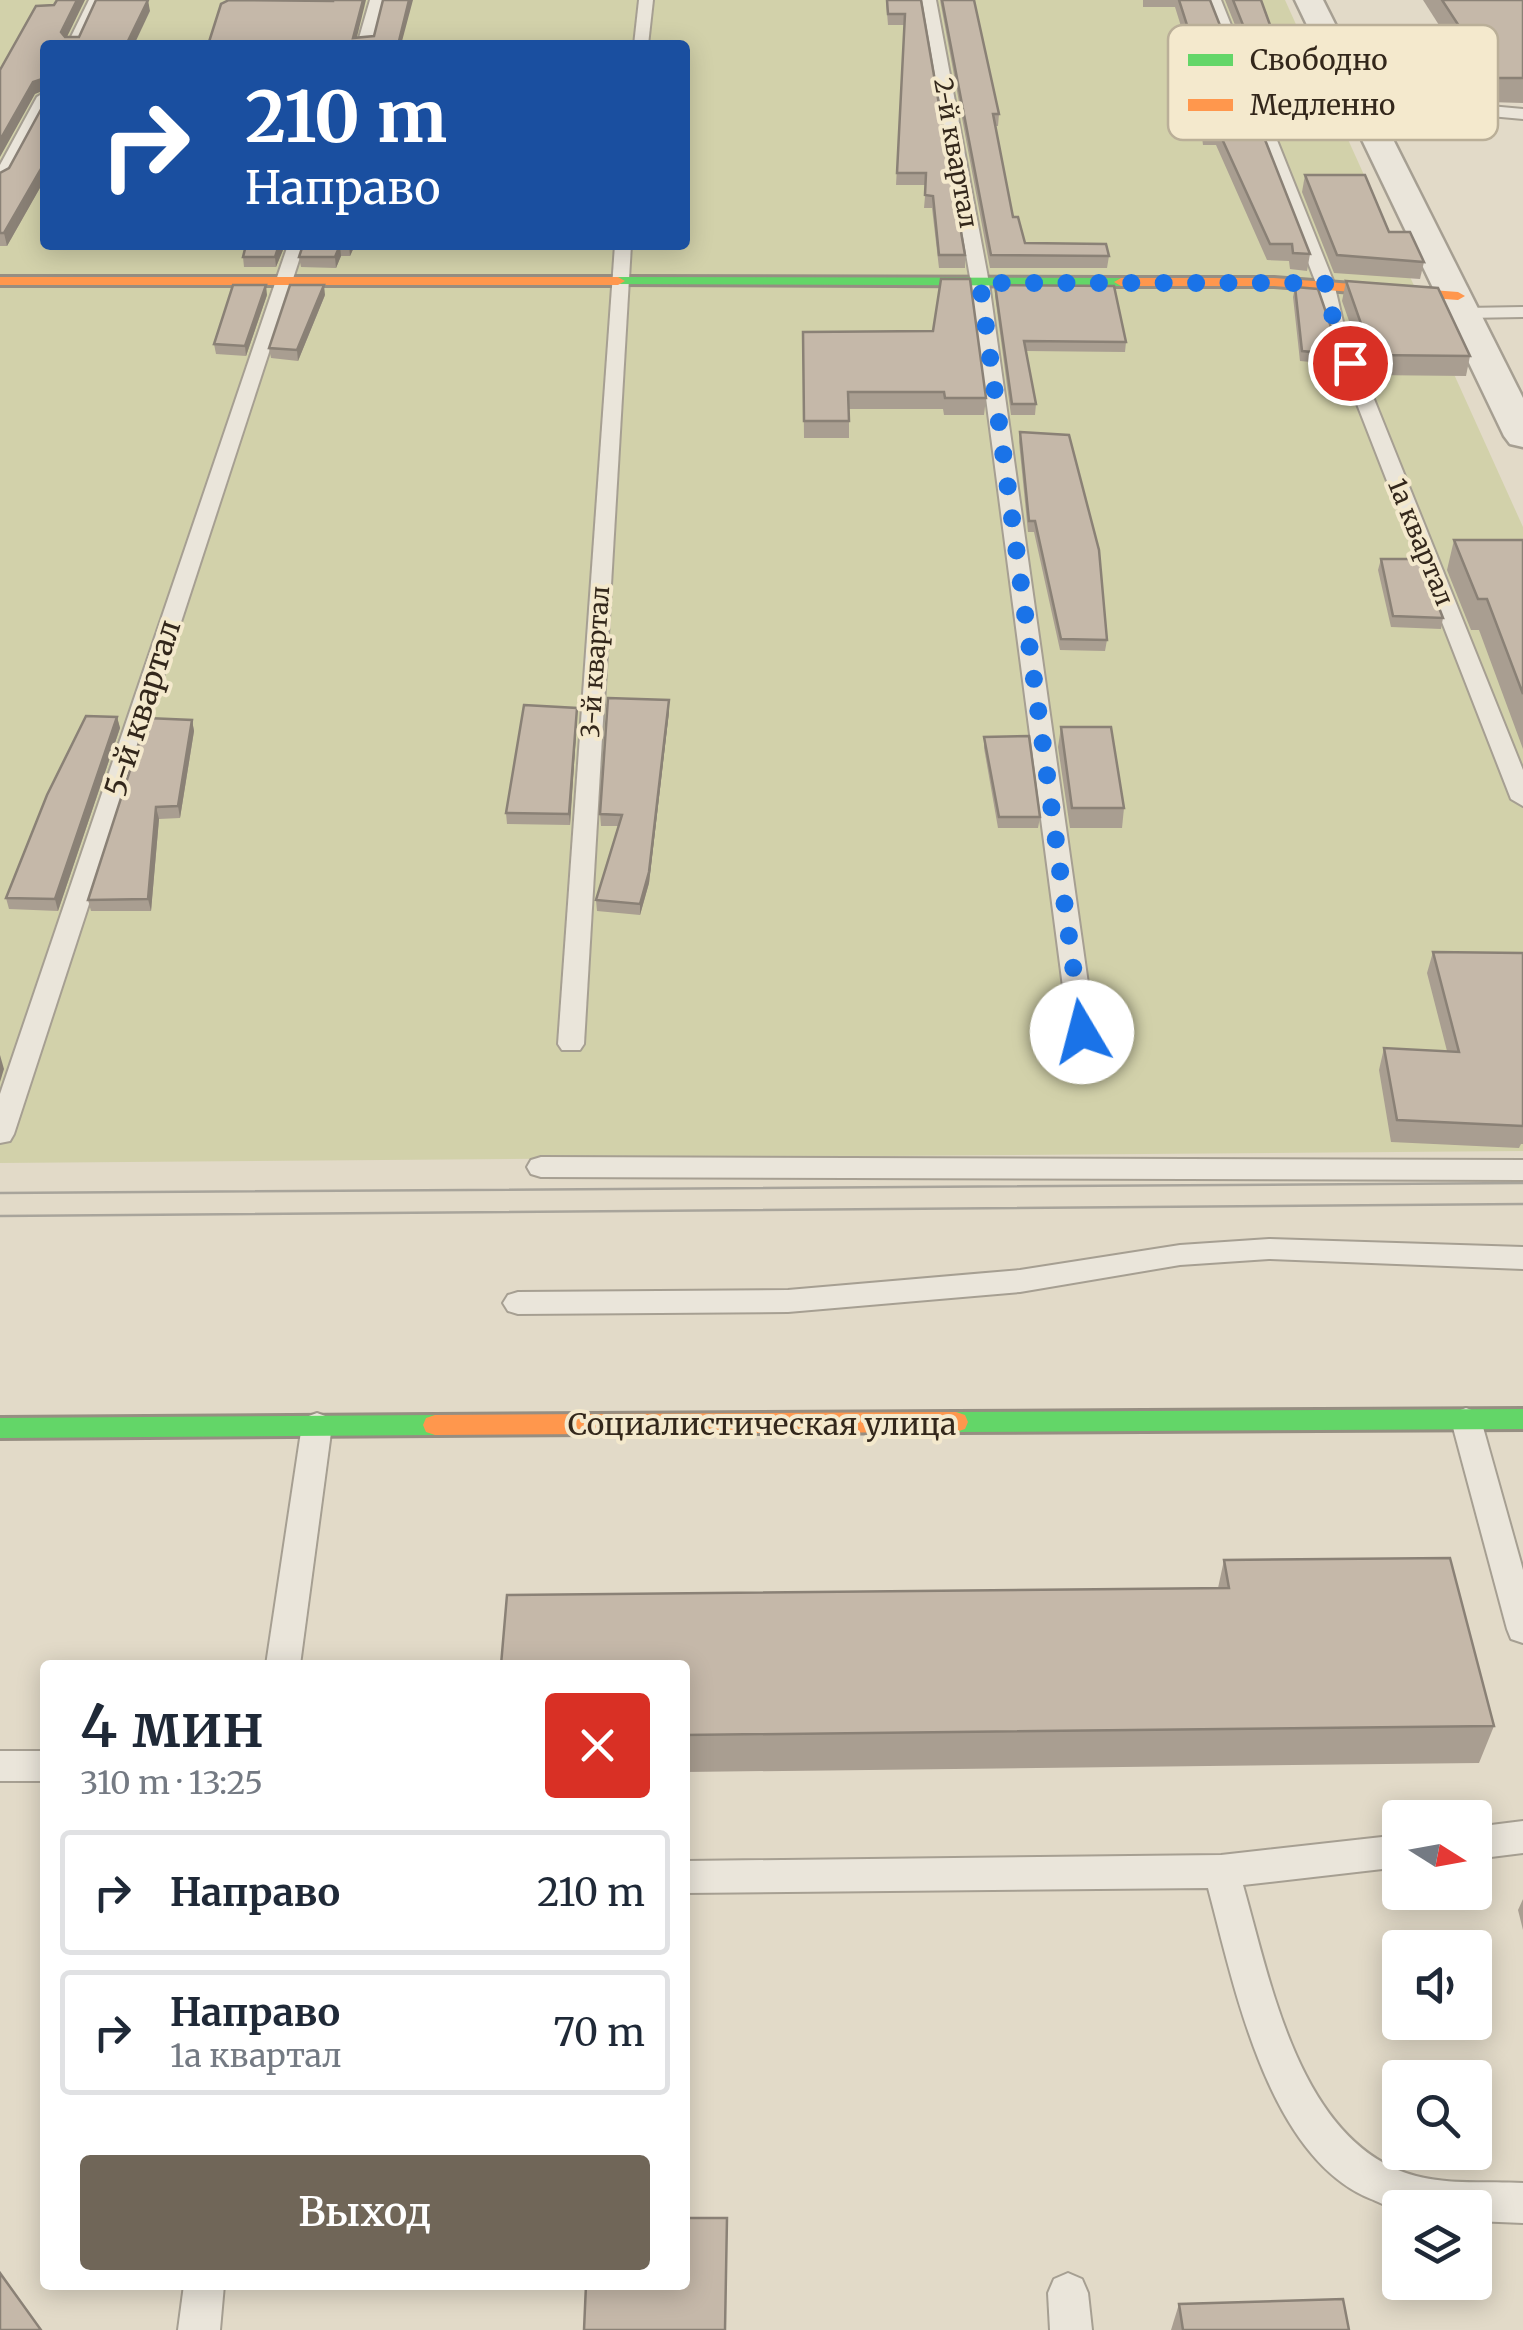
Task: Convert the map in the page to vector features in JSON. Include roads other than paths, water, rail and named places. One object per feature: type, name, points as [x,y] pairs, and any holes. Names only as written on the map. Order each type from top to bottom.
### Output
[{"type":"street","points":[[1309,0],[1322,25]]},
{"type":"street","points":[[1379,140],[1523,436]]},
{"type":"street","points":[[0,281],[619,281],[981,294],[1325,283],[1462,305]]},
{"type":"street","name":"Социалистическая улица","points":[[0,1428],[1523,1419]]},
{"type":"lane","points":[[76,40],[96,0]]},
{"type":"lane","points":[[365,40],[376,0]]},
{"type":"lane","points":[[642,40],[646,0]]},
{"type":"lane","name":"2-й квартал","points":[[929,0],[981,294],[1082,1032]]},
{"type":"lane","name":"1а квартал","points":[[1214,0],[1224,25]]},
{"type":"lane","points":[[0,179],[40,106]]},
{"type":"lane","points":[[1498,112],[1523,114]]},
{"type":"lane","name":"1а квартал","points":[[1269,140],[1325,283],[1334,322],[1523,799]]},
{"type":"lane","name":"5-й квартал","points":[[0,1134],[294,250]]},
{"type":"lane","name":"3-й квартал","points":[[571,1044],[622,250]]},
{"type":"lane","points":[[1462,305],[1523,312]]},
{"type":"lane","points":[[541,1167],[1523,1170]]},
{"type":"lane","points":[[518,1302],[788,1301],[1020,1281],[1180,1255],[1269,1249],[1523,1258]]},
{"type":"lane","points":[[1466,1420],[1523,1629]]},
{"type":"lane","points":[[284,1660],[317,1426]]},
{"type":"lane","points":[[0,1766],[40,1766]]},
{"type":"lane","points":[[1492,1840],[1523,1837]]},
{"type":"lane","points":[[690,1876],[1221,1871],[1382,1853]]},
{"type":"lane","points":[[1221,1871],[1274,2047],[1292,2092],[1336,2154],[1367,2177],[1414,2196],[1523,2203]]},
{"type":"lane","points":[[199,2330],[203,2290]]},
{"type":"tram line","points":[[0,1193],[1523,1183]]},
{"type":"tram line","points":[[0,1216],[1523,1204]]}]
